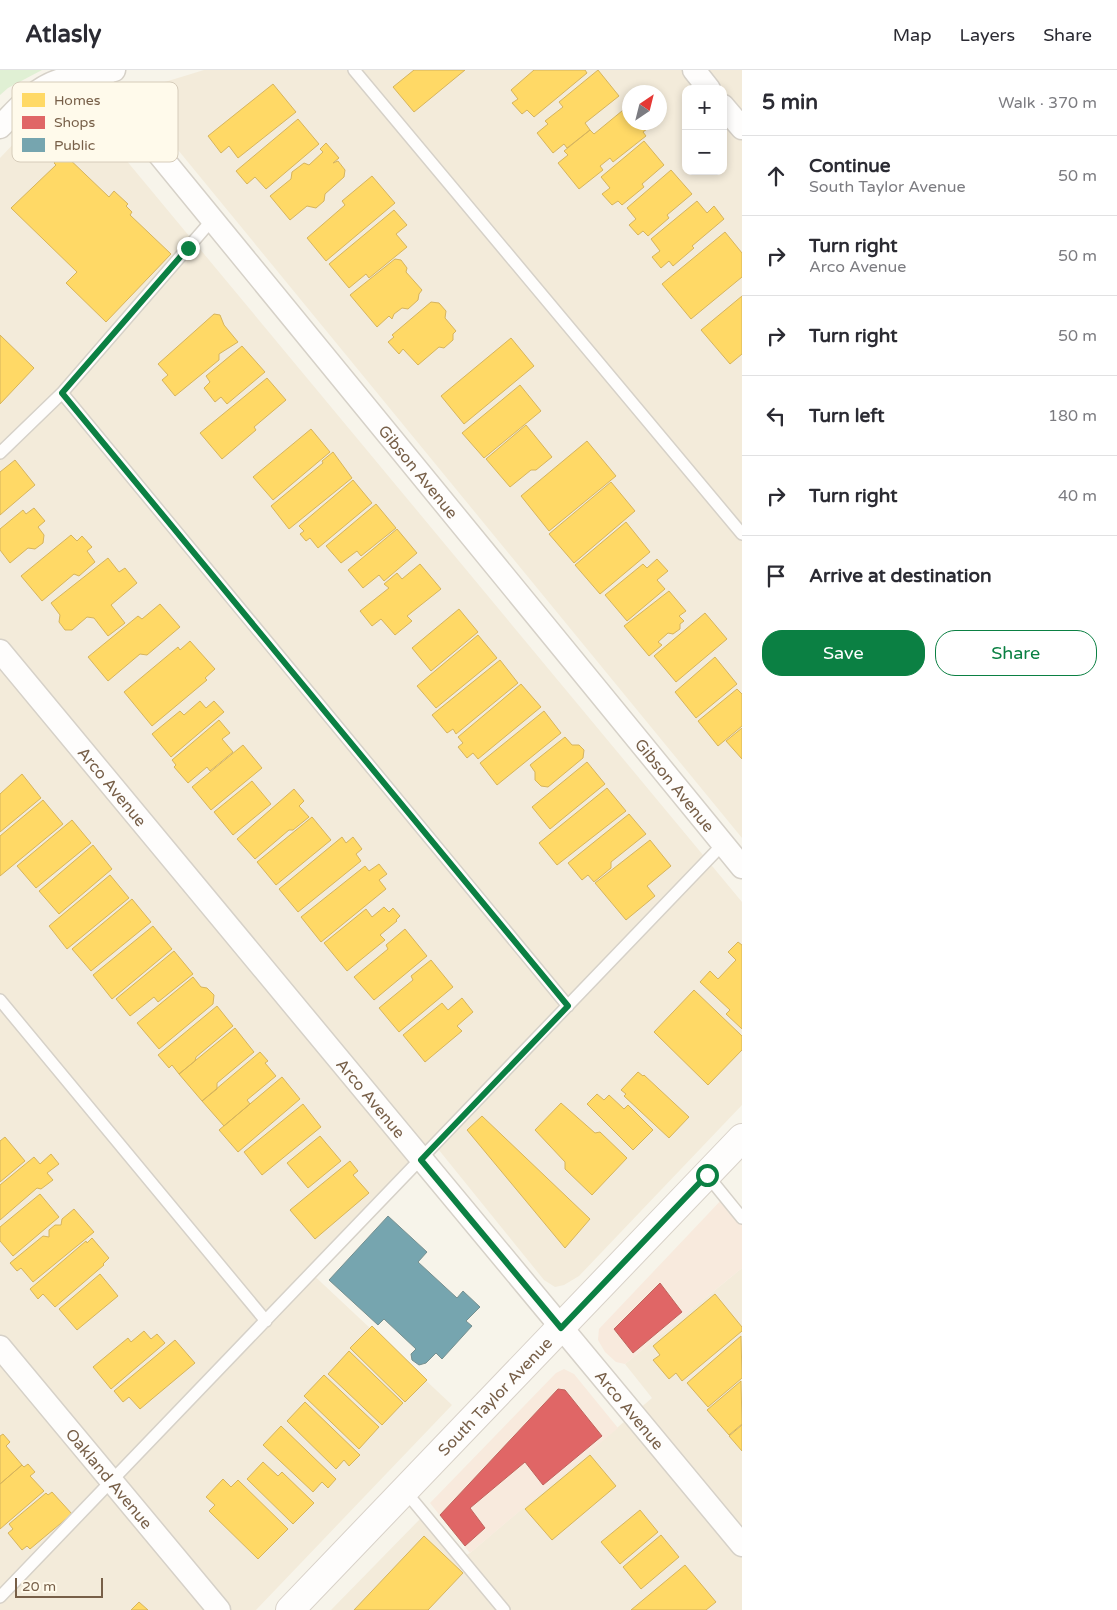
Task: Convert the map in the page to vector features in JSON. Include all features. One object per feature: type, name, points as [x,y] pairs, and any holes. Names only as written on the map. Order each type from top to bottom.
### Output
[{"type":"street","points":[[694,70],[706,85]]},
{"type":"street","points":[[56,82],[105,73]]},
{"type":"street","points":[[727,111],[742,128]]},
{"type":"street","points":[[0,127],[12,115]]},
{"type":"street","name":"Gibson Avenue","points":[[170,162],[212,220],[742,867]]},
{"type":"street","name":"Arco Avenue","points":[[0,651],[742,1545]]},
{"type":"street","name":"South Taylor Avenue","points":[[290,1610],[742,1138]]},
{"type":"street","name":"Oakland Avenue","points":[[0,1347],[219,1610]]},
{"type":"lane","points":[[354,70],[742,534]]},
{"type":"lane","points":[[0,453],[62,393],[212,220]]},
{"type":"lane","points":[[62,393],[568,1006]]},
{"type":"lane","points":[[0,1597],[723,844]]},
{"type":"lane","points":[[0,1000],[266,1320]]},
{"type":"lane","points":[[707,1175],[742,1218]]},
{"type":"lane","points":[[404,1491],[504,1610]]},
{"type":"shaded area","points":[[204,70],[742,70],[742,838],[178,150],[178,82],[165,82]]},
{"type":"shaded area","points":[[12,145],[12,162],[128,162],[742,902],[742,1105],[579,1276],[564,1285],[555,1287],[544,1280],[430,1139],[307,1269],[452,1405],[256,1610],[0,1610],[0,158]]},
{"type":"shaded area","points":[[725,1196],[742,1218],[742,1268],[625,1364],[616,1362],[605,1352],[598,1340],[599,1329]]},
{"type":"shaded area","points":[[742,1268],[742,1610],[331,1610],[420,1519],[456,1561],[470,1553],[652,1398],[625,1364]]},
{"type":"shaded area","points":[[564,1369],[574,1374],[618,1428],[470,1553],[430,1503],[556,1373]]},
{"type":"green space","points":[[0,70],[42,70],[19,82],[12,82],[12,86],[0,95]]},
{"type":"building: Homes","points":[[414,70],[465,70],[414,112],[393,87]]},
{"type":"building: Homes","points":[[534,70],[585,70],[587,73],[534,117],[527,110],[522,114],[512,103],[518,99],[511,90]]},
{"type":"building: Homes","points":[[598,70],[619,96],[585,123],[590,130],[567,148],[564,144],[553,153],[537,133],[548,124],[545,121],[563,107],[559,102]]},
{"type":"building: Homes","points":[[273,84],[296,112],[238,158],[229,146],[221,153],[208,136]]},
{"type":"building: Homes","points":[[622,111],[622,130],[646,130],[643,132],[646,136],[613,162],[610,158],[600,166],[603,170],[579,189],[558,163],[568,155],[564,151],[590,130],[594,134]]},
{"type":"building: Homes","points":[[298,119],[319,144],[266,189],[255,177],[247,184],[236,171]]},
{"type":"building: Homes","points":[[644,141],[664,165],[642,184],[644,187],[622,205],[618,201],[612,205],[602,194],[610,188],[601,177]]},
{"type":"building: Homes","points":[[326,143],[339,158],[333,163],[338,161],[345,170],[344,177],[325,194],[324,201],[316,208],[307,206],[290,220],[270,196],[291,179],[292,172],[304,163],[309,165],[323,152],[320,149]]},
{"type":"building: Homes","points":[[72,162],[109,197],[114,191],[128,204],[126,206],[132,212],[130,215],[171,254],[106,322],[66,283],[77,272],[11,208],[56,165],[54,163]]},
{"type":"building: Homes","points":[[671,170],[692,194],[667,215],[669,218],[648,236],[643,231],[638,235],[629,225],[636,219],[627,208]]},
{"type":"building: Homes","points":[[372,176],[395,203],[326,261],[307,238],[345,205],[342,201]]},
{"type":"building: Homes","points":[[697,201],[707,213],[714,206],[724,219],[692,246],[694,248],[673,266],[669,261],[661,268],[652,257],[660,251],[651,239]]},
{"type":"building: Homes","points":[[394,210],[407,225],[396,234],[407,247],[369,278],[366,274],[349,288],[329,264]]},
{"type":"building: Homes","points":[[725,232],[742,253],[742,277],[691,319],[662,284]]},
{"type":"building: Homes","points":[[395,259],[401,260],[407,268],[406,272],[422,290],[418,300],[408,309],[402,308],[394,314],[392,319],[389,316],[377,327],[350,295]]},
{"type":"building: Homes","points":[[742,296],[742,354],[730,364],[701,330]]},
{"type":"building: Homes","points":[[431,302],[439,303],[446,311],[445,318],[456,331],[453,334],[453,340],[444,348],[439,347],[418,365],[403,349],[399,354],[388,342],[394,337],[392,335]]},
{"type":"building: Homes","points":[[214,314],[220,315],[224,325],[238,342],[219,354],[219,360],[175,396],[162,380],[168,375],[158,364]]},
{"type":"building: Homes","points":[[0,335],[34,368],[0,404]]},
{"type":"building: Homes","points":[[511,338],[534,366],[464,424],[441,396]]},
{"type":"building: Homes","points":[[242,346],[265,372],[227,404],[221,397],[215,402],[204,388],[210,382],[206,376]]},
{"type":"building: Homes","points":[[267,378],[286,400],[254,427],[256,430],[222,459],[200,433]]},
{"type":"building: Homes","points":[[520,385],[541,411],[484,458],[462,433]]},
{"type":"building: Homes","points":[[526,425],[552,457],[536,470],[531,470],[510,487],[486,459]]},
{"type":"building: Homes","points":[[311,429],[330,452],[273,500],[253,477]]},
{"type":"building: Homes","points":[[587,441],[616,476],[549,531],[521,496]]},
{"type":"building: Homes","points":[[333,452],[352,478],[289,529],[271,506],[323,463],[322,461]]},
{"type":"building: Homes","points":[[15,460],[35,485],[0,515],[0,472]]},
{"type":"building: Homes","points":[[353,480],[372,503],[318,548],[310,538],[306,541],[300,534],[304,531],[299,526]]},
{"type":"building: Homes","points":[[611,482],[635,511],[574,563],[549,534]]},
{"type":"building: Homes","points":[[376,504],[396,528],[361,556],[357,551],[341,563],[326,546]]},
{"type":"building: Homes","points":[[34,508],[45,521],[38,527],[44,535],[43,543],[35,549],[28,548],[10,563],[0,550],[0,529],[23,510],[26,514]]},
{"type":"building: Homes","points":[[626,522],[650,552],[600,594],[575,565]]},
{"type":"building: Homes","points":[[397,529],[417,553],[384,581],[379,575],[363,588],[348,570]]},
{"type":"building: Homes","points":[[71,535],[77,541],[82,536],[92,547],[87,551],[95,562],[79,576],[74,574],[42,601],[21,576]]},
{"type":"building: Homes","points":[[108,558],[119,572],[125,568],[137,583],[111,605],[125,623],[108,636],[94,618],[87,617],[72,630],[65,630],[59,622],[60,615],[51,603]]},
{"type":"building: Homes","points":[[657,559],[668,571],[657,580],[665,589],[627,621],[605,595],[643,564],[647,568]]},
{"type":"building: Homes","points":[[420,564],[441,589],[407,616],[412,621],[395,635],[381,619],[372,626],[360,611],[389,588],[384,584],[397,573],[402,579]]},
{"type":"building: Homes","points":[[669,591],[686,611],[679,616],[684,621],[680,624],[680,629],[673,634],[668,633],[658,642],[662,645],[649,656],[624,626]]},
{"type":"building: Homes","points":[[160,604],[180,627],[147,655],[140,654],[108,681],[88,657],[138,616],[142,619]]},
{"type":"building: Homes","points":[[459,609],[478,632],[431,671],[412,648]]},
{"type":"building: Homes","points":[[705,613],[727,639],[676,682],[654,656]]},
{"type":"building: Homes","points":[[478,635],[497,658],[436,708],[417,686]]},
{"type":"building: Homes","points":[[190,641],[215,669],[205,678],[207,680],[152,726],[124,692],[178,647],[180,650]]},
{"type":"building: Homes","points":[[715,657],[737,684],[696,718],[675,692]]},
{"type":"building: Homes","points":[[500,660],[518,683],[456,734],[453,729],[447,733],[432,715]]},
{"type":"building: Homes","points":[[521,684],[541,707],[478,759],[473,753],[467,758],[458,747],[463,743],[458,737]]},
{"type":"building: Homes","points":[[737,689],[742,694],[742,726],[718,746],[698,721]]},
{"type":"building: Homes","points":[[200,701],[206,708],[214,701],[224,712],[171,757],[152,734],[180,711],[184,715]]},
{"type":"building: Homes","points":[[544,711],[561,733],[497,785],[480,763]]},
{"type":"building: Homes","points":[[219,720],[230,733],[222,739],[233,752],[210,771],[207,767],[188,783],[174,767],[176,765],[172,760]]},
{"type":"building: Homes","points":[[742,728],[742,759],[726,741]]},
{"type":"building: Homes","points":[[565,737],[572,745],[579,745],[584,750],[583,758],[548,787],[541,786],[535,780],[535,772],[530,765]]},
{"type":"building: Homes","points":[[243,745],[262,768],[211,810],[192,787]]},
{"type":"building: Homes","points":[[587,762],[605,784],[550,829],[532,807]]},
{"type":"building: Homes","points":[[22,774],[41,798],[0,832],[0,794]]},
{"type":"building: Homes","points":[[252,781],[271,804],[233,835],[214,812]]},
{"type":"building: Homes","points":[[607,788],[626,811],[557,865],[539,843]]},
{"type":"building: Homes","points":[[294,789],[304,801],[299,806],[309,817],[293,830],[289,830],[255,859],[237,839]]},
{"type":"building: Homes","points":[[43,800],[63,824],[0,876],[0,836]]},
{"type":"building: Homes","points":[[629,814],[646,834],[611,862],[611,868],[594,882],[588,875],[582,880],[568,863]]},
{"type":"building: Homes","points":[[312,817],[331,840],[276,885],[257,862]]},
{"type":"building: Homes","points":[[72,820],[91,843],[36,888],[17,866]]},
{"type":"building: Homes","points":[[342,837],[346,843],[353,837],[362,849],[356,854],[361,861],[298,912],[279,889]]},
{"type":"building: Homes","points":[[650,840],[671,866],[647,886],[655,896],[626,920],[595,883]]},
{"type":"building: Homes","points":[[93,845],[112,869],[59,914],[39,891]]},
{"type":"building: Homes","points":[[379,864],[387,874],[379,880],[386,889],[321,942],[301,917],[365,866],[369,871]]},
{"type":"building: Homes","points":[[110,875],[129,898],[67,949],[49,926]]},
{"type":"building: Homes","points":[[132,899],[151,922],[91,971],[72,949]]},
{"type":"building: Homes","points":[[384,907],[389,912],[393,908],[400,916],[397,921],[380,935],[385,940],[347,971],[324,943],[366,909],[372,917]]},
{"type":"building: Homes","points":[[153,926],[172,949],[112,999],[93,975]]},
{"type":"building: Homes","points":[[405,929],[427,956],[374,1000],[354,977],[388,949],[386,945]]},
{"type":"building: Homes","points":[[738,942],[742,945],[742,1029],[726,1014],[730,1010],[700,982],[710,971],[718,979],[736,960],[728,952]]},
{"type":"building: Homes","points":[[174,951],[193,974],[158,1002],[154,997],[130,1016],[116,999]]},
{"type":"building: Homes","points":[[431,960],[453,987],[399,1032],[379,1008],[413,980],[411,976]]},
{"type":"building: Homes","points":[[193,977],[201,987],[207,988],[214,995],[213,1004],[159,1049],[137,1023]]},
{"type":"building: Homes","points":[[694,990],[742,1036],[742,1050],[708,1085],[654,1032]]},
{"type":"building: Homes","points":[[462,998],[473,1012],[457,1026],[462,1031],[425,1062],[403,1035],[442,1003],[448,1010]]},
{"type":"building: Homes","points":[[217,1006],[233,1026],[179,1074],[172,1065],[169,1068],[158,1055]]},
{"type":"building: Homes","points":[[235,1028],[254,1052],[217,1083],[217,1089],[202,1101],[179,1074]]},
{"type":"building: Homes","points":[[260,1052],[268,1061],[265,1063],[276,1076],[247,1100],[250,1104],[224,1126],[202,1101]]},
{"type":"building: Homes","points":[[638,1072],[644,1075],[689,1117],[669,1138],[624,1096],[626,1094],[621,1090]]},
{"type":"building: Homes","points":[[282,1077],[300,1099],[238,1152],[219,1130]]},
{"type":"building: Homes","points":[[597,1094],[604,1100],[609,1095],[624,1109],[628,1105],[653,1130],[633,1150],[587,1104]]},
{"type":"building: Homes","points":[[561,1103],[595,1133],[600,1132],[627,1158],[592,1195],[565,1169],[565,1162],[535,1130]]},
{"type":"building: Homes","points":[[303,1104],[321,1127],[262,1175],[244,1152]]},
{"type":"building: Homes","points":[[482,1116],[590,1219],[565,1248],[467,1130]]},
{"type":"building: Homes","points":[[320,1136],[341,1161],[308,1188],[287,1163]]},
{"type":"building: Homes","points":[[5,1137],[25,1161],[0,1182],[0,1141]]},
{"type":"building: Homes","points":[[51,1154],[59,1164],[47,1173],[53,1180],[41,1189],[37,1188],[0,1220],[0,1185],[34,1157],[40,1164]]},
{"type":"building: Homes","points":[[350,1161],[358,1171],[353,1175],[369,1193],[315,1239],[290,1210]]},
{"type":"building: Homes","points":[[40,1194],[59,1217],[13,1256],[0,1241],[0,1227]]},
{"type":"building: Homes","points":[[74,1209],[94,1232],[33,1282],[21,1268],[17,1271],[10,1263],[43,1236],[49,1237],[49,1230],[55,1225],[61,1225],[62,1219]]},
{"type":"building: Homes","points":[[92,1238],[109,1258],[104,1265],[55,1307],[43,1294],[38,1299],[30,1289]]},
{"type":"building: Homes","points":[[100,1274],[118,1296],[77,1330],[59,1309]]},
{"type":"building: Homes","points":[[715,1294],[742,1327],[742,1331],[682,1381],[676,1373],[669,1379],[653,1360],[660,1355],[653,1346]]},
{"type":"building: Homes","points":[[372,1326],[427,1380],[405,1402],[350,1348]]},
{"type":"building: Homes","points":[[144,1331],[151,1339],[157,1334],[165,1343],[111,1389],[93,1367],[128,1338],[131,1342]]},
{"type":"building: Homes","points":[[741,1336],[742,1378],[708,1407],[687,1383]]},
{"type":"building: Homes","points":[[175,1340],[195,1363],[140,1409],[129,1397],[123,1402],[114,1391]]},
{"type":"building: Homes","points":[[349,1351],[403,1403],[382,1425],[328,1374]]},
{"type":"building: Homes","points":[[324,1375],[379,1427],[359,1449],[304,1396]]},
{"type":"building: Homes","points":[[741,1381],[742,1424],[729,1435],[707,1410]]},
{"type":"building: Homes","points":[[305,1402],[360,1455],[349,1466],[344,1460],[336,1469],[287,1421]]},
{"type":"building: Homes","points":[[742,1425],[742,1451],[729,1436]]},
{"type":"building: Homes","points":[[281,1426],[336,1479],[328,1488],[322,1482],[313,1492],[263,1445]]},
{"type":"building: Homes","points":[[3,1434],[10,1442],[6,1446],[22,1465],[0,1484],[0,1436]]},
{"type":"building: Homes","points":[[590,1455],[616,1486],[552,1540],[525,1509]]},
{"type":"building: Homes","points":[[263,1462],[278,1476],[282,1472],[314,1503],[293,1524],[247,1479]]},
{"type":"building: Homes","points":[[28,1464],[35,1472],[30,1476],[44,1491],[0,1529],[0,1484],[22,1465],[24,1467]]},
{"type":"building: Homes","points":[[223,1479],[231,1487],[238,1480],[288,1529],[258,1559],[209,1511],[215,1505],[206,1497]]},
{"type":"building: Homes","points":[[52,1492],[72,1514],[30,1549],[27,1546],[22,1550],[8,1533],[13,1529],[9,1524],[46,1493],[48,1495]]},
{"type":"building: Homes","points":[[640,1510],[658,1532],[620,1564],[601,1542]]},
{"type":"building: Homes","points":[[661,1535],[679,1557],[641,1589],[623,1567]]},
{"type":"building: Homes","points":[[424,1536],[463,1573],[428,1610],[354,1610]]},
{"type":"building: Homes","points":[[685,1565],[716,1602],[706,1610],[631,1610]]},
{"type":"building: Homes","points":[[139,1602],[148,1610],[131,1610]]},
{"type":"building: Shops","points":[[660,1283],[682,1312],[633,1353],[614,1329]]},
{"type":"building: Shops","points":[[558,1389],[565,1390],[602,1436],[543,1485],[525,1462],[470,1508],[485,1528],[465,1546],[440,1515]]},
{"type":"building: Public","points":[[388,1216],[427,1252],[418,1262],[457,1298],[463,1291],[480,1307],[466,1321],[472,1326],[442,1359],[436,1353],[426,1363],[419,1365],[412,1360],[411,1354],[416,1349],[384,1319],[378,1325],[329,1280]]},
{"type":"route","points":[[188,248],[62,393],[568,1006],[421,1160],[561,1328],[707,1175]]}]
